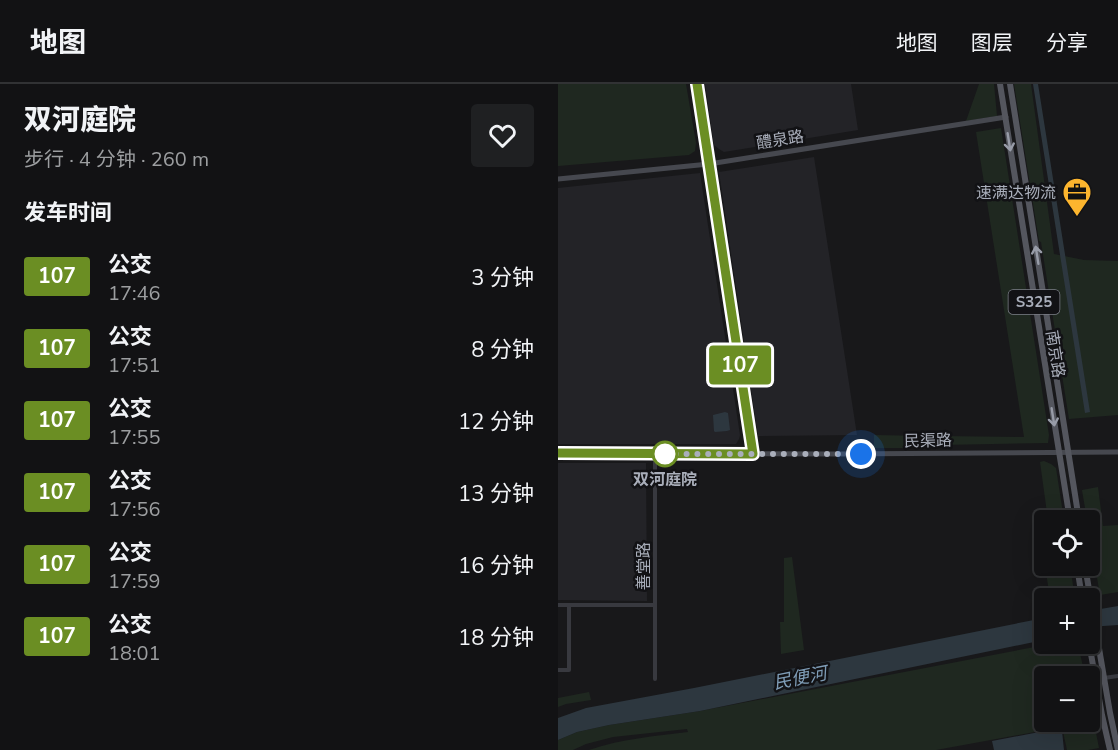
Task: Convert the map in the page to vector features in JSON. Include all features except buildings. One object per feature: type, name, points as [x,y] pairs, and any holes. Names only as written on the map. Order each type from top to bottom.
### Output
[{"type":"main road","name":"南京路","points":[[1000,84],[1068,510]]},
{"type":"main road","name":"南京路","points":[[1010,84],[1078,510]]},
{"type":"main road","points":[[1087,576],[1118,750]]},
{"type":"main road","points":[[1091,654],[1110,750]]},
{"type":"street","points":[[697,84],[753,454]]},
{"type":"street","name":"醴泉路","points":[[558,179],[709,164],[1006,117]]},
{"type":"street","name":"民渠路","points":[[558,453],[1118,452]]},
{"type":"street","name":"善堂路","points":[[655,454],[655,679]]},
{"type":"street","points":[[558,605],[655,605]]},
{"type":"street","points":[[558,670],[569,670],[569,605]]},
{"type":"street","points":[[1104,678],[1118,676]]},
{"type":"shaded area","points":[[558,84],[686,84],[696,143],[695,151],[689,155],[558,166]]},
{"type":"shaded area","points":[[705,84],[851,84],[858,130],[724,152],[714,145]]},
{"type":"shaded area","points":[[979,84],[994,84],[997,116],[966,121]]},
{"type":"shaded area","points":[[1014,84],[1031,84],[1054,254],[1084,260],[1118,261],[1118,415],[1069,419]]},
{"type":"shaded area","points":[[1001,128],[1049,435],[1048,443],[941,445],[938,441],[940,436],[1024,437],[976,132]]},
{"type":"shaded area","points":[[814,157],[857,435],[758,436],[719,172]]},
{"type":"shaded area","points":[[700,173],[739,439],[736,444],[558,444],[558,188]]},
{"type":"shaded area","points":[[874,435],[926,436],[926,441],[922,444],[913,444],[913,448],[874,448]]},
{"type":"shaded area","points":[[1044,461],[1056,468],[1062,510],[1047,510],[1040,462]]},
{"type":"shaded area","points":[[558,463],[646,463],[647,601],[558,600]]},
{"type":"shaded area","points":[[1098,487],[1103,526],[1118,525],[1118,592],[1100,595],[1097,576],[1100,576],[1100,510],[1085,510],[1082,490]]},
{"type":"shaded area","points":[[792,557],[804,650],[781,654],[780,622],[784,622],[784,558]]},
{"type":"shaded area","points":[[1047,576],[1072,576],[1073,588],[1048,588]]},
{"type":"shaded area","points":[[1034,647],[1034,654],[1080,654],[1083,666],[1034,666],[1035,732],[936,750],[589,750],[626,741],[688,732],[687,729],[613,737],[573,750],[558,750],[558,740],[577,732],[700,711]]},
{"type":"shaded area","points":[[589,692],[591,700],[558,707],[558,698]]},
{"type":"shaded area","points":[[1063,732],[1096,732],[1099,748],[1067,750]]},
{"type":"water","points":[[1033,84],[1038,84],[1090,412],[1085,413]]},
{"type":"water","points":[[728,413],[730,430],[715,432],[713,415]]},
{"type":"water","points":[[1118,606],[1118,625],[1100,626],[1100,609]]},
{"type":"water","name":"民便河","points":[[1034,620],[1034,642],[700,711],[609,725],[577,732],[558,740],[558,718],[586,708]]},
{"type":"water","points":[[1039,732],[1062,732],[1064,750],[994,750],[992,741]]},
{"type":"bus line","name":"107","points":[[558,453],[753,454],[697,84]]},
{"type":"place","name":"速满达物流","points":[[1077,218]]},
{"type":"place","name":"双河庭院","points":[[665,454]]},
{"type":"route","points":[[665,454],[861,454]]}]
